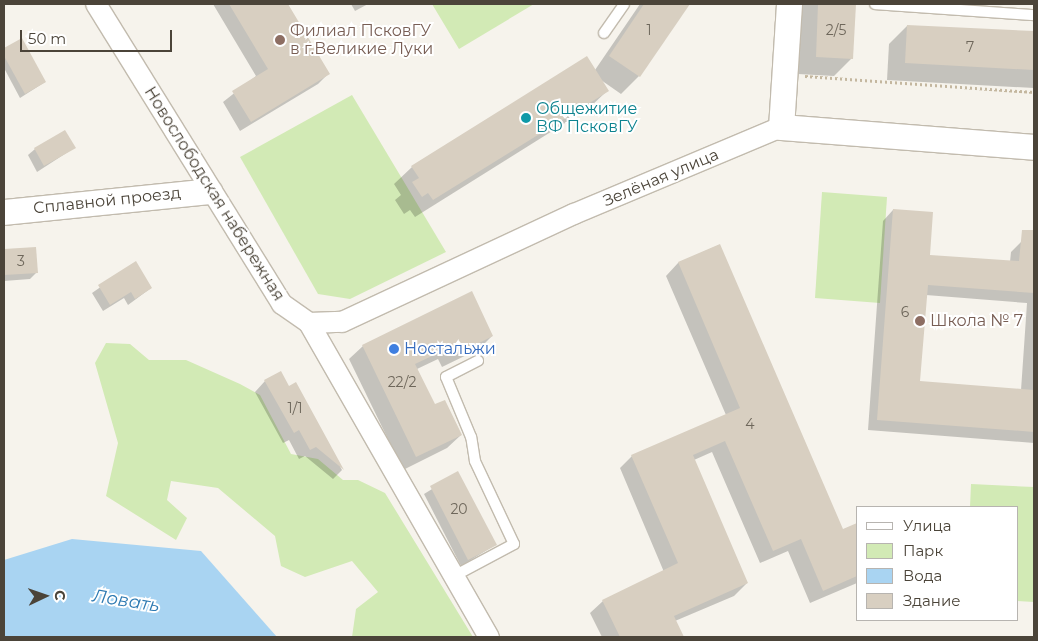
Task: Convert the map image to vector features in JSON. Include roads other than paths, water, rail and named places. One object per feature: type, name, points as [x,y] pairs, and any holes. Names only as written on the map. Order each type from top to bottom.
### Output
[{"type":"street","name":"Новослободская набережная","points":[[96,4],[209,191],[282,304],[309,323],[489,637]]},
{"type":"street","points":[[781,127],[789,4]]},
{"type":"street","name":"Зелёная улица","points":[[309,323],[342,322],[574,214],[781,127],[1034,147]]},
{"type":"street","name":"Сплавной проезд","points":[[4,212],[209,191]]},
{"type":"lane","points":[[604,33],[624,4]]},
{"type":"lane","points":[[875,4],[1034,15]]},
{"type":"lane","points":[[454,576],[514,544],[475,461],[471,437],[446,377],[478,361]]},
{"type":"water","name":"Ловать","points":[[72,539],[201,551],[277,637],[4,637],[4,560]]},
{"type":"place","name":"Филиал ПсковГУ в г.Великие Луки","points":[[280,40]]},
{"type":"place","name":"Общежитие ВФ ПсковГУ","points":[[526,118]]},
{"type":"place","name":"Школа № 7","points":[[920,321]]},
{"type":"place","name":"Ностальжи","points":[[394,349]]}]
